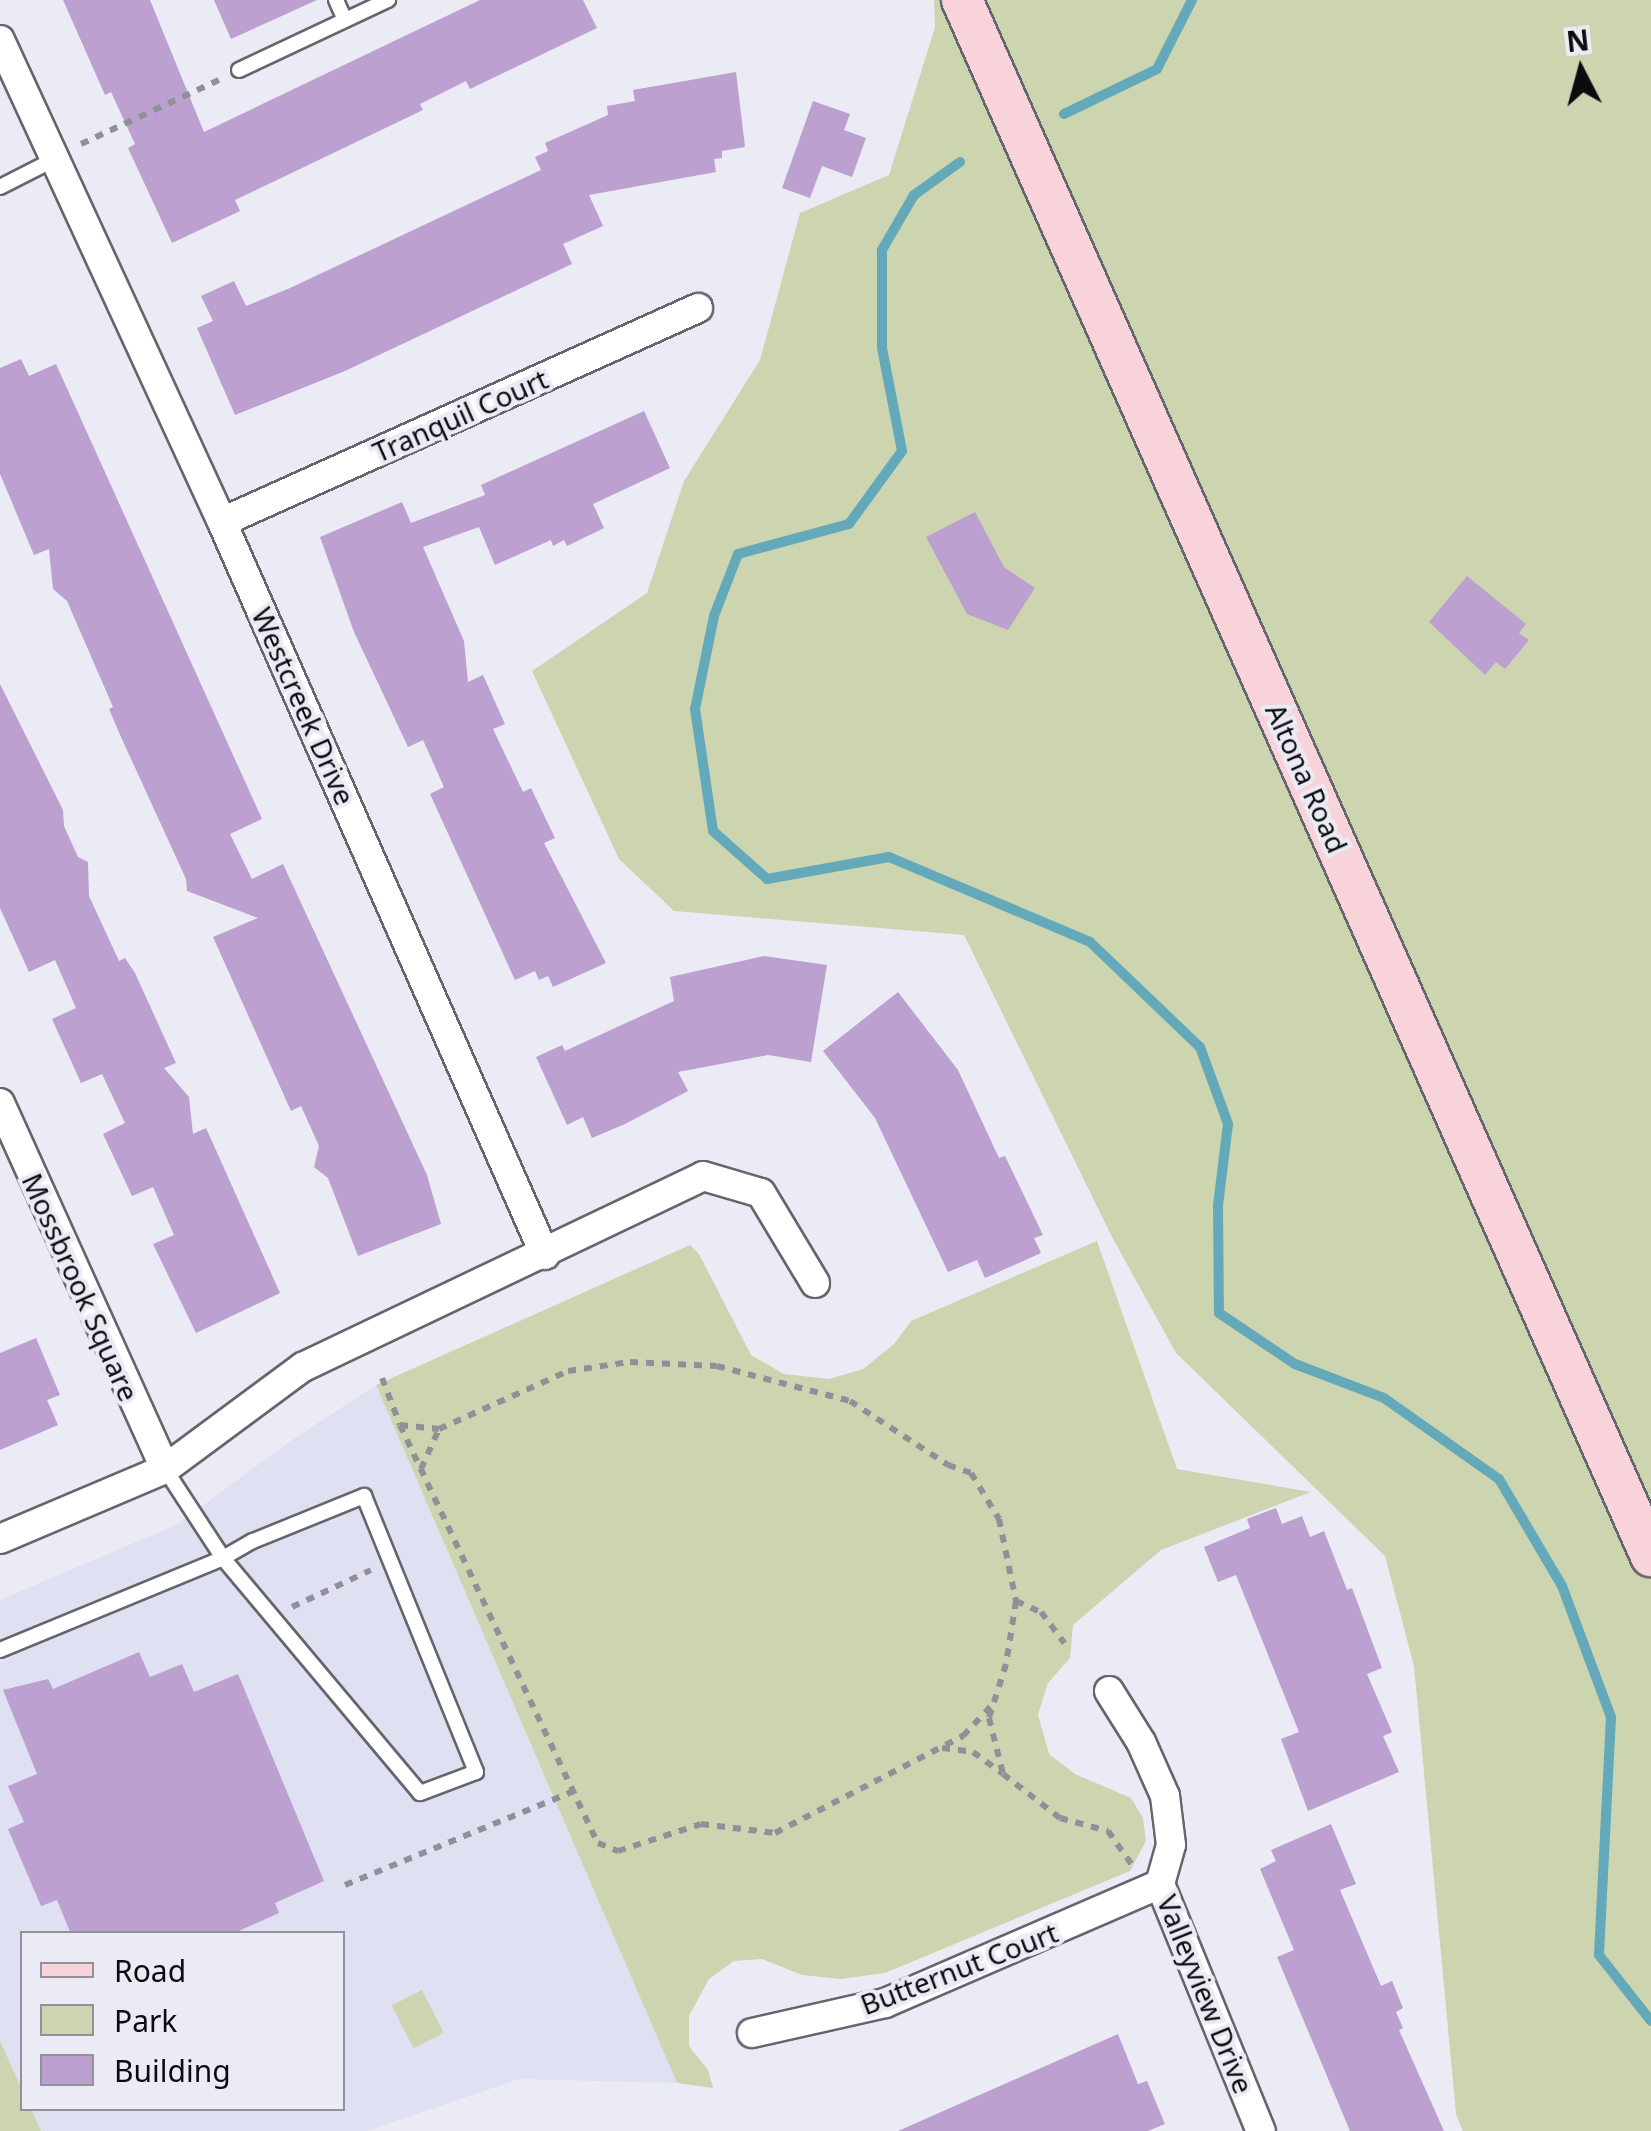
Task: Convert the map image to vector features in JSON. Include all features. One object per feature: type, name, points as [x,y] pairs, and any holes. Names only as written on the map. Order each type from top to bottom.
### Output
[{"type":"main road","name":"Altona Road","points":[[962,0],[1651,1556]]},
{"type":"street","name":"Westcreek Drive","points":[[0,40],[222,522],[545,1255]]},
{"type":"street","name":"Tranquil Court","points":[[222,522],[698,308]]},
{"type":"street","name":"Mossbrook Square","points":[[0,1103],[166,1469]]},
{"type":"street","points":[[0,1540],[166,1469],[303,1367],[545,1255],[703,1176],[761,1192],[815,1282]]},
{"type":"street","name":"Valleyview Drive","points":[[1109,1690],[1141,1742],[1165,1796],[1171,1845],[1160,1884],[1262,2131]]},
{"type":"street","name":"Butternut Court","points":[[752,2033],[885,2003],[1160,1884]]},
{"type":"lane","points":[[336,0],[344,18]]},
{"type":"lane","points":[[238,70],[388,0]]},
{"type":"lane","points":[[0,187],[53,160]]},
{"type":"lane","points":[[0,1650],[224,1558],[253,1541],[364,1496],[476,1772],[420,1793],[224,1558],[166,1469]]},
{"type":"path","points":[[53,160],[238,70]]},
{"type":"path","points":[[400,1426],[439,1429],[568,1370],[630,1362],[717,1366],[850,1400],[948,1465],[971,1473],[999,1519],[1016,1601],[1006,1664],[989,1718],[1003,1774]]},
{"type":"path","points":[[382,1378],[400,1426],[598,1843],[618,1851],[701,1824],[775,1834],[963,1736],[993,1704]]},
{"type":"path","points":[[421,1469],[439,1429]]},
{"type":"path","points":[[272,1616],[391,1562]]},
{"type":"path","points":[[1016,1601],[1041,1612],[1064,1642]]},
{"type":"path","points":[[941,1748],[973,1752],[1060,1818],[1108,1831],[1132,1866],[1160,1884]]},
{"type":"path","points":[[345,1885],[574,1792]]},
{"type":"shaded area","points":[[376,1385],[677,2083],[519,2079],[367,2131],[0,2131],[0,1600],[178,1524],[286,1444]]},
{"type":"green space","points":[[934,0],[1651,0],[1651,2131],[1463,2131],[1456,2114],[1414,1666],[1385,1556],[1176,1353],[1112,1237],[964,935],[674,911],[619,859],[532,671],[647,593],[684,481],[760,360],[800,213],[889,175],[935,27]]},
{"type":"green space","points":[[1097,1241],[1177,1469],[1311,1492],[1161,1550],[1073,1625],[1070,1658],[1048,1683],[1038,1715],[1049,1754],[1075,1774],[1131,1798],[1143,1818],[1146,1841],[1130,1871],[885,1973],[841,1979],[802,1975],[762,1959],[734,1961],[709,1979],[689,2016],[689,2046],[708,2070],[713,2088],[677,2083],[376,1385],[690,1245],[699,1254],[751,1355],[784,1374],[829,1379],[863,1369],[894,1344],[911,1321]]},
{"type":"green space","points":[[422,1990],[444,2033],[413,2048],[392,2005]]},
{"type":"green space","points":[[0,2041],[20,2086],[20,2111],[32,2111],[41,2131],[0,2131]]},
{"type":"building","points":[[63,0],[150,0],[204,132],[480,0],[583,0],[597,28],[470,89],[466,81],[420,104],[423,110],[235,200],[240,211],[172,243],[128,148],[135,144],[111,92],[105,95]]},
{"type":"building","points":[[214,0],[317,0],[231,39]]},
{"type":"building","points":[[736,72],[745,147],[722,151],[722,158],[714,159],[716,172],[589,195],[603,226],[563,244],[572,264],[345,371],[235,415],[197,328],[213,321],[201,296],[234,281],[246,306],[290,288],[541,170],[535,157],[548,151],[545,143],[608,115],[607,106],[635,101],[633,90]]},
{"type":"building","points":[[813,101],[850,114],[844,130],[866,138],[852,177],[822,166],[810,198],[782,188]]},
{"type":"building","points":[[21,359],[29,376],[56,364],[262,819],[230,834],[252,879],[283,864],[427,1175],[441,1224],[358,1256],[328,1178],[314,1167],[319,1146],[301,1106],[291,1111],[213,937],[258,918],[187,891],[186,879],[109,709],[113,707],[67,601],[53,589],[49,549],[34,555],[0,474],[0,368]]},
{"type":"building","points":[[644,411],[670,468],[593,504],[604,528],[567,546],[564,540],[553,546],[551,540],[495,565],[479,527],[423,547],[464,641],[468,682],[483,675],[505,724],[493,729],[523,792],[531,788],[555,838],[544,843],[606,963],[553,987],[548,976],[539,980],[535,971],[515,980],[430,794],[444,787],[423,740],[408,747],[354,632],[320,537],[402,502],[411,523],[485,495],[481,485]]},
{"type":"building","points":[[975,512],[1004,567],[1035,588],[1008,630],[967,614],[926,537]]},
{"type":"building","points":[[1467,576],[1526,624],[1519,633],[1529,640],[1505,669],[1496,662],[1485,675],[1429,622]]},
{"type":"building","points":[[0,684],[63,810],[64,826],[78,857],[88,862],[89,896],[119,961],[125,958],[135,973],[176,1063],[164,1068],[189,1097],[193,1134],[206,1128],[280,1293],[196,1333],[153,1244],[174,1235],[153,1187],[132,1196],[103,1134],[125,1123],[102,1074],[81,1083],[52,1019],[76,1008],[55,960],[29,972],[0,908]]},
{"type":"building","points":[[764,956],[827,965],[811,1062],[768,1055],[678,1072],[688,1091],[625,1124],[592,1138],[583,1117],[567,1125],[536,1057],[562,1045],[565,1051],[674,1001],[670,977]]},
{"type":"building","points":[[898,992],[958,1070],[999,1158],[1005,1156],[1043,1235],[1034,1238],[1041,1253],[985,1278],[977,1260],[948,1272],[875,1118],[823,1051]]},
{"type":"building","points":[[36,1338],[60,1395],[47,1400],[58,1425],[0,1450],[0,1353]]},
{"type":"building","points":[[1276,1508],[1282,1524],[1302,1516],[1310,1537],[1324,1531],[1347,1590],[1352,1588],[1382,1668],[1367,1674],[1392,1732],[1383,1736],[1399,1772],[1308,1811],[1281,1739],[1299,1732],[1236,1575],[1218,1582],[1204,1547],[1250,1528],[1247,1519]]},
{"type":"building","points":[[139,1652],[150,1677],[182,1664],[194,1692],[238,1674],[324,1881],[275,1903],[279,1913],[239,1931],[70,1931],[57,1900],[41,1906],[8,1829],[24,1822],[8,1786],[37,1774],[3,1690],[48,1679],[53,1689]]},
{"type":"building","points":[[1331,1824],[1356,1884],[1340,1890],[1381,1986],[1392,1981],[1403,2008],[1396,2012],[1403,2028],[1399,2030],[1444,2131],[1350,2131],[1277,1957],[1294,1950],[1260,1869],[1276,1861],[1271,1850]]},
{"type":"building","points":[[1118,2034],[1138,2084],[1147,2081],[1165,2124],[1148,2131],[898,2131]]},
{"type":"waterway","points":[[1064,114],[1157,69],[1192,0]]},
{"type":"waterway","points":[[960,162],[914,195],[882,250],[882,348],[902,451],[849,524],[738,554],[714,616],[695,709],[713,831],[767,879],[889,857],[1090,942],[1200,1047],[1228,1124],[1218,1205],[1219,1313],[1295,1364],[1384,1398],[1499,1479],[1562,1586],[1611,1717],[1599,1955],[1651,2021]]}]
